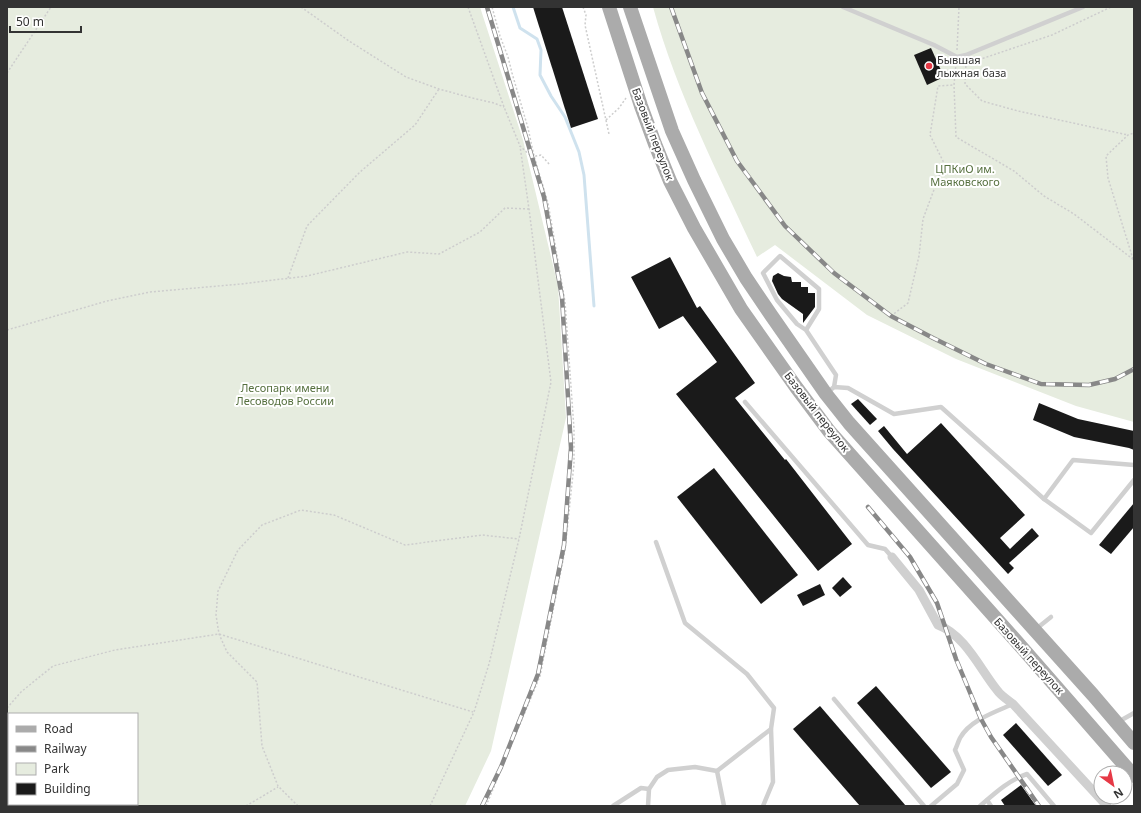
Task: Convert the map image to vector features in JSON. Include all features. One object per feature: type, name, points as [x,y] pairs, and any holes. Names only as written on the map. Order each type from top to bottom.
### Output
[{"type":"main road","name":"Базовый переулок","points":[[609,7],[641,106],[670,181],[694,228],[741,309],[829,431],[1017,642],[1130,765]]},
{"type":"main road","name":"Базовый переулок","points":[[630,7],[672,131],[694,180],[723,239],[746,278],[771,315],[830,390],[849,423],[1134,743]]},
{"type":"street","points":[[892,557],[919,590],[938,625],[946,628],[967,647],[998,692],[1013,704],[1107,806]]},
{"type":"lane","points":[[843,7],[934,44],[957,57],[966,55],[1083,7]]},
{"type":"lane","points":[[806,330],[819,309],[819,289],[780,256],[763,273],[777,300],[797,324],[806,330],[836,375],[830,390],[848,388],[894,414],[941,407],[1044,499],[1091,533],[1134,480]]},
{"type":"lane","points":[[745,402],[868,545],[885,549],[892,557]]},
{"type":"lane","points":[[1044,499],[1072,460],[1134,464]]},
{"type":"lane","points":[[656,542],[685,623],[747,674],[774,708],[771,729],[773,782],[763,806]]},
{"type":"lane","points":[[1034,630],[1051,617]]},
{"type":"lane","points":[[834,699],[924,806]]},
{"type":"lane","points":[[931,806],[957,784],[964,770],[955,750],[960,737],[968,728],[981,719],[1013,704]]},
{"type":"lane","points":[[1116,723],[1134,713]]},
{"type":"lane","points":[[648,806],[649,789],[657,777],[668,770],[695,767],[717,771],[771,729]]},
{"type":"lane","points":[[717,771],[724,806]]},
{"type":"lane","points":[[980,806],[1004,785],[1027,774],[1054,806]]},
{"type":"lane","points":[[613,806],[641,788],[649,789]]},
{"type":"lane","points":[[986,800],[991,806]]},
{"type":"path","points":[[7,73],[51,7]]},
{"type":"path","points":[[301,7],[349,41],[406,77],[439,89],[504,107]]},
{"type":"path","points":[[430,806],[474,712],[489,664],[519,539],[551,382],[520,146],[504,107],[468,7]]},
{"type":"path","points":[[486,806],[540,676],[565,550],[574,464],[574,429],[565,302],[548,203],[508,57],[500,36],[492,7]]},
{"type":"path","points":[[583,7],[586,15],[585,25],[609,134]]},
{"type":"path","points":[[958,7],[957,57],[954,85],[956,137],[1014,171],[1044,196],[1074,214],[1133,259]]},
{"type":"path","points":[[1111,7],[1052,35],[981,59],[966,55],[965,84],[982,101],[1018,111],[1128,135]]},
{"type":"path","points":[[891,316],[908,303],[919,256],[923,219],[944,163],[930,135],[938,86],[954,85]]},
{"type":"path","points":[[288,278],[307,226],[360,172],[415,125],[439,89]]},
{"type":"path","points":[[606,120],[619,108],[627,96]]},
{"type":"path","points":[[1133,259],[1108,178],[1106,156],[1128,135],[1134,133]]},
{"type":"path","points":[[520,146],[532,157],[541,155],[550,165]]},
{"type":"path","points":[[7,330],[107,301],[150,292],[241,284],[307,276],[407,252],[439,254],[480,232],[505,208],[529,209]]},
{"type":"path","points":[[298,806],[278,786],[262,746],[257,682],[227,652],[219,634],[216,615],[218,591],[238,550],[262,525],[301,510],[334,515],[405,544],[482,535],[519,539]]},
{"type":"path","points":[[7,708],[21,692],[53,666],[115,650],[219,634],[474,712]]},
{"type":"path","points":[[246,806],[278,786]]},
{"type":"green space","name":"Лесопарк имени Лесоводов России","points":[[7,7],[480,7],[523,140],[558,286],[566,418],[491,751],[465,806],[7,806]]},
{"type":"green space","name":"ЦПКиО им. Маяковского","points":[[653,7],[1134,7],[1134,422],[1076,406],[956,359],[867,315],[775,245],[757,257],[686,103]]},
{"type":"building","points":[[533,7],[562,7],[598,119],[571,128]]},
{"type":"building","name":"Бывшая лыжная база","points":[[931,48],[944,77],[927,85],[914,55]]},
{"type":"building","points":[[670,257],[697,308],[700,306],[755,383],[735,398],[785,460],[786,459],[852,544],[818,571],[676,394],[717,362],[683,316],[659,329],[631,277]]},
{"type":"building","points":[[778,273],[791,277],[792,282],[801,282],[801,287],[808,287],[808,293],[815,293],[815,307],[803,323],[803,314],[782,299],[778,294],[772,281],[773,276]]},
{"type":"building","points":[[858,399],[877,419],[870,425],[851,404]]},
{"type":"building","points":[[1039,403],[1078,419],[1134,431],[1134,450],[1074,437],[1033,420]]},
{"type":"building","points":[[941,423],[1025,515],[1000,538],[1010,549],[1032,528],[1039,536],[1009,563],[1014,568],[1008,574],[878,431],[884,426],[907,454]]},
{"type":"building","points":[[714,468],[798,575],[761,604],[677,497]]},
{"type":"building","points":[[1134,503],[1134,527],[1111,554],[1099,545]]},
{"type":"building","points":[[843,577],[852,587],[840,597],[832,588]]},
{"type":"building","points":[[820,584],[825,595],[803,606],[797,595]]},
{"type":"building","points":[[876,686],[951,772],[931,788],[857,703]]},
{"type":"building","points":[[820,706],[906,806],[860,806],[793,729]]},
{"type":"building","points":[[1016,723],[1062,775],[1048,786],[1003,735]]},
{"type":"building","points":[[1021,785],[1036,806],[1005,806],[1001,800]]},
{"type":"waterway","points":[[513,7],[520,28],[537,39],[541,50],[540,75],[551,96],[565,117],[579,152],[584,175],[594,306]]},
{"type":"railway","points":[[482,806],[501,767],[538,674],[564,545],[571,448],[562,297],[544,197],[487,7]]},
{"type":"railway","points":[[671,7],[702,93],[737,161],[785,226],[834,273],[891,316],[986,364],[1041,384],[1089,385],[1115,379],[1134,369]]},
{"type":"railway","points":[[868,507],[910,557],[937,603],[956,659],[981,719],[991,737],[1039,806]]},
{"type":"place","name":"Бывшая лыжная база","points":[[929,66]]}]
